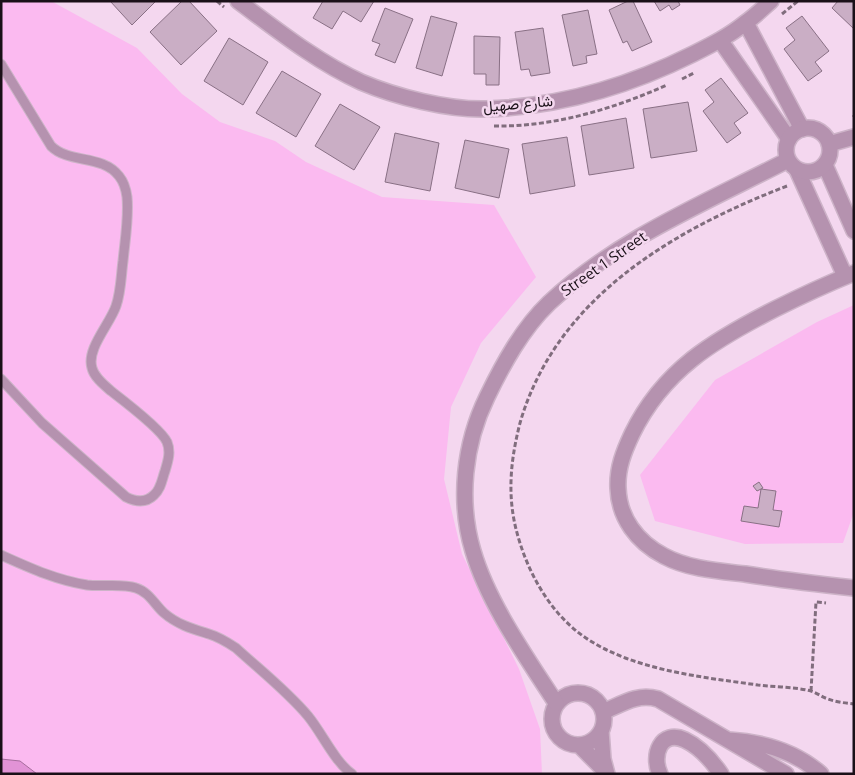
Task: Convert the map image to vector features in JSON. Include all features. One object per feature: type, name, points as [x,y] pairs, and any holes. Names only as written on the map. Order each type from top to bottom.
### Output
[{"type":"street","name":"شارع صهيل","points":[[235,7],[324,62],[361,82],[402,97],[442,105],[485,109],[534,105],[583,96],[630,82],[720,40],[746,23],[771,1]]},
{"type":"street","points":[[746,23],[802,129]]},
{"type":"street","points":[[720,40],[789,139]]},
{"type":"street","points":[[759,96],[778,85]]},
{"type":"street","points":[[793,165],[804,172],[819,170],[828,159],[830,144],[826,137],[814,129],[802,129],[794,133],[789,139],[786,146],[786,154],[849,275],[754,320],[710,345],[682,366],[659,391],[639,420],[624,451],[617,476],[618,500],[627,524],[643,543],[664,557],[712,570],[854,588]]},
{"type":"street","points":[[830,144],[854,137]]},
{"type":"street","name":"Street 1 Street","points":[[556,703],[517,642],[486,585],[473,552],[466,520],[464,483],[469,448],[478,414],[498,374],[523,334],[549,304],[582,276],[650,231],[793,165]]},
{"type":"street","points":[[824,165],[854,231]]},
{"type":"street","points":[[601,731],[596,739],[580,746],[565,743],[555,732],[551,718],[556,703],[566,695],[579,692],[591,696],[600,706],[604,718],[601,731],[601,745],[606,773]]},
{"type":"street","points":[[603,712],[636,698],[650,697],[658,699],[786,774]]},
{"type":"street","points":[[660,774],[656,761],[657,750],[664,741],[674,737],[684,739],[695,746],[705,754],[721,774]]},
{"type":"street","points":[[725,739],[755,743],[786,752],[798,757],[821,774]]},
{"type":"street","points":[[580,746],[606,773]]},
{"type":"lane","points":[[1,64],[51,146],[62,154],[102,163],[119,175],[124,184],[127,195],[126,235],[119,296],[112,316],[92,351],[90,359],[92,368],[102,383],[157,430],[167,443],[169,459],[160,488],[149,499],[133,501],[126,498],[42,423],[1,379]]},
{"type":"lane","points":[[1,555],[54,578],[90,585],[138,588],[165,614],[178,623],[210,634],[236,648],[307,715],[335,755],[352,774]]},
{"type":"path","points":[[217,1],[235,7]]},
{"type":"path","points":[[775,19],[798,1]]},
{"type":"path","points":[[680,79],[697,71]]},
{"type":"path","points":[[488,126],[514,126],[558,120],[603,109],[672,83]]},
{"type":"path","points":[[835,603],[816,602],[811,691],[828,699],[854,704]]},
{"type":"shaded area","points":[[1,1],[51,1],[137,48],[182,94],[220,122],[275,141],[306,162],[382,197],[494,205],[536,277],[481,343],[451,407],[444,479],[462,554],[519,669],[540,729],[542,774],[1,774]]},
{"type":"shaded area","points":[[854,305],[854,512],[843,543],[745,544],[655,521],[640,475],[715,380],[817,322]]},
{"type":"shaded area","points":[[1,759],[20,761],[37,774],[1,774]]},
{"type":"building","points":[[110,1],[156,1],[132,25]]},
{"type":"building","points":[[182,1],[189,1],[217,31],[181,65],[150,32]]},
{"type":"building","points":[[323,1],[374,1],[361,22],[343,11],[332,29],[313,18]]},
{"type":"building","points":[[628,1],[633,1],[652,42],[632,51],[627,41],[623,43],[609,10]]},
{"type":"building","points":[[654,1],[678,1],[680,5],[672,10],[669,5],[660,11]]},
{"type":"building","points":[[838,1],[854,1],[854,29],[832,8]]},
{"type":"building","points":[[385,8],[413,19],[395,63],[375,55],[380,44],[372,41]]},
{"type":"building","points":[[588,10],[597,54],[586,56],[587,63],[573,66],[562,15]]},
{"type":"building","points":[[431,16],[457,23],[442,76],[416,68]]},
{"type":"building","points":[[802,16],[829,51],[815,62],[822,71],[808,81],[784,49],[795,40],[786,28]]},
{"type":"building","points":[[543,28],[550,73],[531,76],[529,69],[521,70],[515,32]]},
{"type":"building","points":[[474,36],[500,37],[499,85],[486,85],[486,74],[474,74]]},
{"type":"building","points":[[229,38],[268,62],[243,105],[204,81]]},
{"type":"building","points":[[282,71],[321,94],[296,137],[256,113]]},
{"type":"building","points":[[721,78],[748,113],[734,123],[741,133],[727,143],[703,111],[714,102],[705,90]]},
{"type":"building","points":[[688,102],[697,151],[651,158],[643,109]]},
{"type":"building","points":[[340,104],[380,127],[354,170],[315,146]]},
{"type":"building","points":[[626,118],[634,168],[589,175],[581,126]]},
{"type":"building","points":[[395,133],[439,143],[430,191],[385,182]]},
{"type":"building","points":[[567,137],[575,186],[530,194],[522,144]]},
{"type":"building","points":[[465,140],[509,149],[499,198],[455,188]]},
{"type":"building","points":[[759,482],[763,488],[757,491],[753,486]]},
{"type":"building","points":[[761,489],[776,491],[773,510],[782,511],[779,527],[741,521],[744,506],[758,508]]}]
